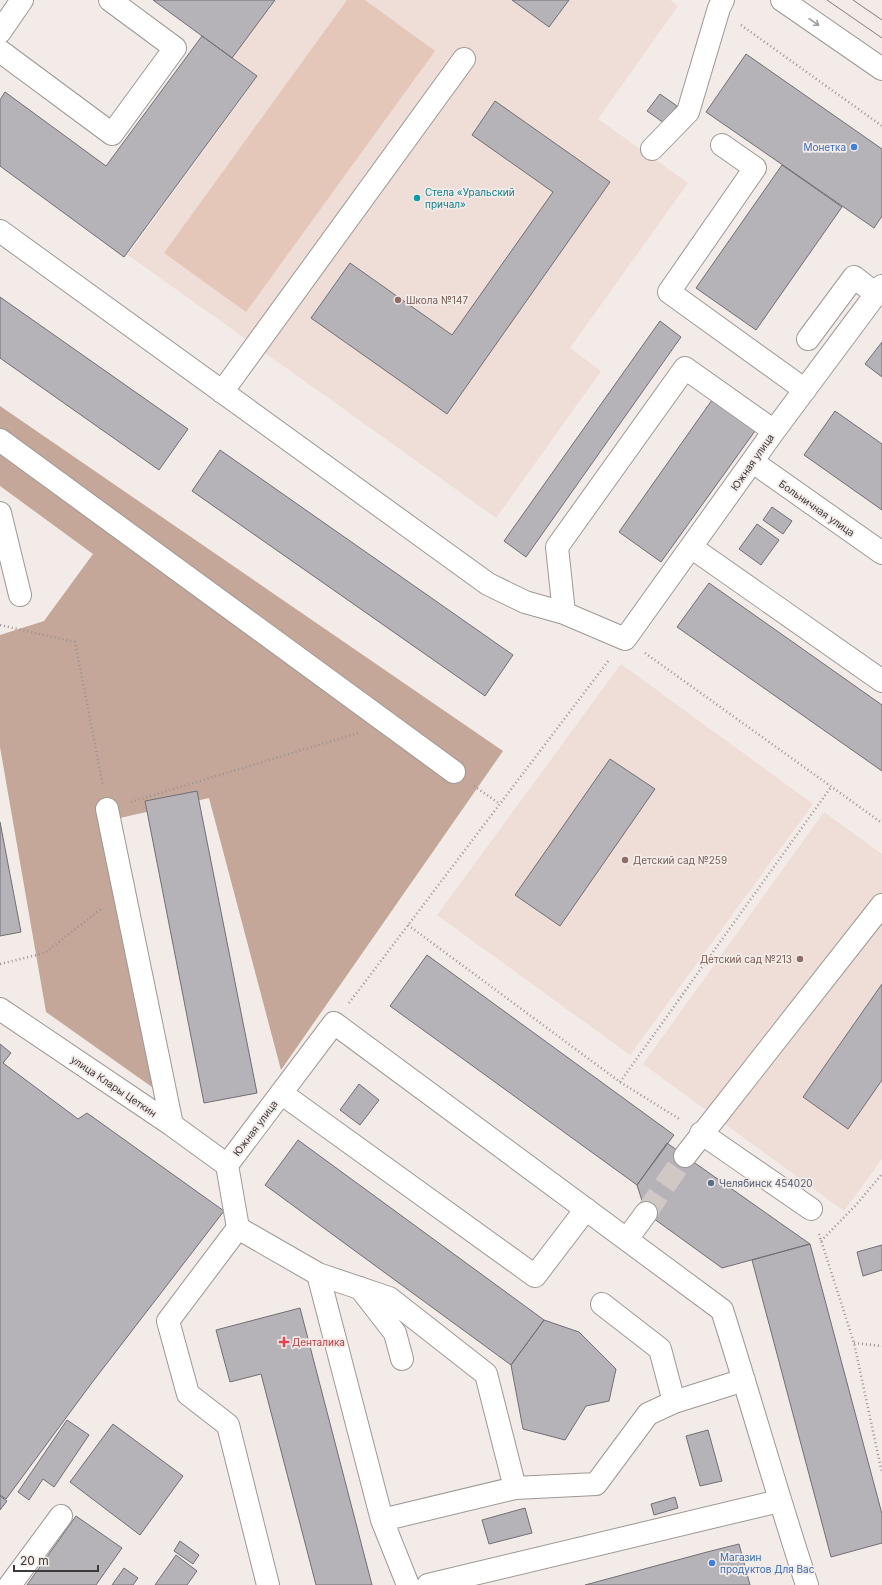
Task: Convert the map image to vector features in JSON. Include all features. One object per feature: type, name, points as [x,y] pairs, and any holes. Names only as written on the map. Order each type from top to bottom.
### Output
[{"type":"street","points":[[0,32],[22,0]]},
{"type":"street","points":[[0,51],[112,134],[175,48],[110,0]]},
{"type":"street","points":[[782,0],[882,69]]},
{"type":"street","points":[[652,149],[688,112],[721,4]]},
{"type":"street","points":[[222,392],[464,59]]},
{"type":"street","points":[[722,145],[755,168],[669,292],[805,390]]},
{"type":"street","points":[[0,231],[488,584],[525,602],[564,613],[625,639]]},
{"type":"street","points":[[808,339],[854,277],[879,290]]},
{"type":"street","name":"Южная улица","points":[[625,639],[774,431],[879,290]]},
{"type":"street","points":[[564,613],[557,547],[685,368],[774,431]]},
{"type":"street","points":[[0,440],[454,772]]},
{"type":"street","name":"Больничная улица","points":[[753,462],[882,553]]},
{"type":"street","points":[[0,513],[20,595]]},
{"type":"street","points":[[691,547],[882,681]]},
{"type":"street","points":[[107,809],[172,1125]]},
{"type":"street","points":[[685,1156],[701,1133],[882,905]]},
{"type":"street","name":"улица Клары Цеткин","points":[[0,1009],[172,1125],[227,1165]]},
{"type":"street","points":[[334,1022],[722,1310],[779,1501],[807,1585]]},
{"type":"street","name":"Южная улица","points":[[238,1228],[227,1165],[334,1022]]},
{"type":"street","points":[[281,1093],[535,1276],[586,1209]]},
{"type":"street","points":[[701,1133],[810,1209]]},
{"type":"street","points":[[627,1239],[646,1213]]},
{"type":"street","points":[[268,1585],[228,1425],[188,1394],[168,1321],[238,1228],[318,1274],[389,1298],[486,1374],[515,1488]]},
{"type":"street","points":[[318,1274],[382,1520],[408,1585]]},
{"type":"street","points":[[360,1288],[395,1334],[402,1359]]},
{"type":"street","points":[[602,1304],[660,1350],[674,1402]]},
{"type":"street","points":[[382,1520],[515,1488],[596,1484],[648,1414],[674,1402],[744,1380]]},
{"type":"street","points":[[428,1585],[779,1501]]},
{"type":"street","points":[[10,1585],[61,1516]]},
{"type":"path","points":[[721,4],[882,126]]},
{"type":"path","points":[[0,625],[75,642],[107,809],[389,724]]},
{"type":"path","points":[[334,1022],[625,639],[882,823]]},
{"type":"path","points":[[454,772],[500,804]]},
{"type":"path","points":[[620,1082],[832,787]]},
{"type":"path","points":[[0,964],[45,953],[124,891]]},
{"type":"path","points":[[408,925],[620,1082],[701,1133]]},
{"type":"path","points":[[821,1241],[856,1205],[882,1174]]},
{"type":"path","points":[[810,1209],[854,1344],[882,1473]]},
{"type":"path","points":[[854,1344],[882,1346]]},
{"type":"shaded area","name":"Школа №147","points":[[153,0],[670,0],[678,6],[598,119],[688,183],[570,348],[601,371],[496,518],[128,255],[257,77]]},
{"type":"shaded area","points":[[347,0],[365,0],[435,51],[246,312],[164,253]]},
{"type":"shaded area","points":[[0,406],[503,751],[281,1070],[209,798],[102,822],[159,1092],[46,1012],[0,747],[0,635],[44,621],[93,554],[0,486]]},
{"type":"shaded area","name":"Детский сад №259","points":[[621,664],[813,804],[630,1055],[437,915]]},
{"type":"shaded area","name":"Детский сад №213","points":[[824,812],[882,854],[882,1159],[844,1211],[643,1064]]},
{"type":"building","points":[[153,0],[275,0],[232,58]]},
{"type":"building","points":[[512,0],[569,0],[549,27]]},
{"type":"building","points":[[202,36],[257,76],[124,257],[0,166],[0,100],[5,92],[106,166]]},
{"type":"building","points":[[746,54],[882,149],[882,216],[874,228],[706,112]]},
{"type":"building","points":[[660,94],[677,106],[664,123],[647,111]]},
{"type":"building","points":[[495,101],[610,182],[447,414],[311,318],[350,263],[452,335],[553,192],[472,135]]},
{"type":"building","points":[[782,165],[842,207],[756,330],[696,288]]},
{"type":"building","points":[[0,297],[188,429],[159,470],[0,358]]},
{"type":"building","points":[[660,321],[681,337],[526,557],[504,541]]},
{"type":"building","points":[[882,342],[882,377],[865,364]]},
{"type":"building","points":[[712,400],[755,431],[661,562],[619,532]]},
{"type":"building","points":[[835,411],[882,444],[882,510],[804,455]]},
{"type":"building","points":[[220,450],[513,655],[485,696],[192,491]]},
{"type":"building","points":[[772,507],[792,521],[783,534],[763,520]]},
{"type":"building","points":[[757,524],[779,540],[761,565],[739,549]]},
{"type":"building","points":[[709,583],[882,705],[882,771],[677,627]]},
{"type":"building","points":[[610,759],[655,789],[560,926],[515,895]]},
{"type":"building","points":[[197,791],[257,1093],[204,1103],[145,801]]},
{"type":"building","points":[[0,822],[21,932],[0,936]]},
{"type":"building","points":[[427,955],[674,1135],[637,1185],[390,1006]]},
{"type":"building","points":[[882,984],[882,1080],[848,1129],[803,1097]]},
{"type":"building","points":[[0,1044],[11,1053],[3,1063],[78,1119],[87,1113],[224,1211],[91,1384],[6,1499],[0,1495]]},
{"type":"building","points":[[359,1084],[379,1100],[360,1125],[340,1110]]},
{"type":"building","points":[[298,1140],[544,1320],[511,1365],[265,1185]]},
{"type":"building","points":[[667,1143],[810,1244],[722,1268],[646,1213],[637,1185]]},
{"type":"building","points":[[810,1244],[882,1514],[882,1543],[831,1557],[752,1260]]},
{"type":"building","points":[[882,1245],[882,1270],[863,1276],[857,1252]]},
{"type":"building","points":[[300,1308],[372,1585],[316,1585],[261,1374],[230,1382],[216,1330]]},
{"type":"building","points":[[544,1320],[579,1332],[616,1369],[609,1401],[586,1406],[565,1440],[523,1429],[511,1365]]},
{"type":"building","points":[[67,1420],[89,1435],[54,1487],[43,1479],[29,1500],[18,1492]]},
{"type":"building","points":[[113,1424],[183,1476],[140,1535],[70,1482]]},
{"type":"building","points":[[708,1430],[722,1481],[700,1486],[686,1436]]},
{"type":"building","points":[[0,1496],[7,1501],[0,1510]]},
{"type":"building","points":[[675,1497],[678,1508],[654,1515],[651,1504]]},
{"type":"building","points":[[525,1508],[532,1533],[489,1544],[482,1520]]},
{"type":"building","points":[[76,1516],[122,1548],[96,1585],[27,1585]]},
{"type":"building","points":[[180,1541],[199,1555],[193,1564],[174,1551]]},
{"type":"building","points":[[739,1544],[750,1585],[585,1585],[707,1552]]},
{"type":"building","points":[[176,1555],[197,1571],[187,1585],[155,1585]]},
{"type":"building","points":[[124,1568],[138,1578],[133,1585],[112,1585]]},
{"type":"tunnel","points":[[646,1213],[685,1156]]},
{"type":"tram line","points":[[827,0],[882,38]]},
{"type":"tram line","points":[[853,0],[882,20]]},
{"type":"place","name":"Монетка","points":[[854,147]]},
{"type":"place","name":"Стела «Уральский причал»","points":[[417,198]]},
{"type":"place","name":"Школа №147","points":[[398,300]]},
{"type":"place","name":"Детский сад №259","points":[[625,860]]},
{"type":"place","name":"Детский сад №213","points":[[800,959]]},
{"type":"place","name":"Челябинск 454020","points":[[711,1183]]},
{"type":"place","name":"Денталика","points":[[284,1342]]},
{"type":"place","name":"Магазин продуктов Для Вас","points":[[712,1563]]}]
